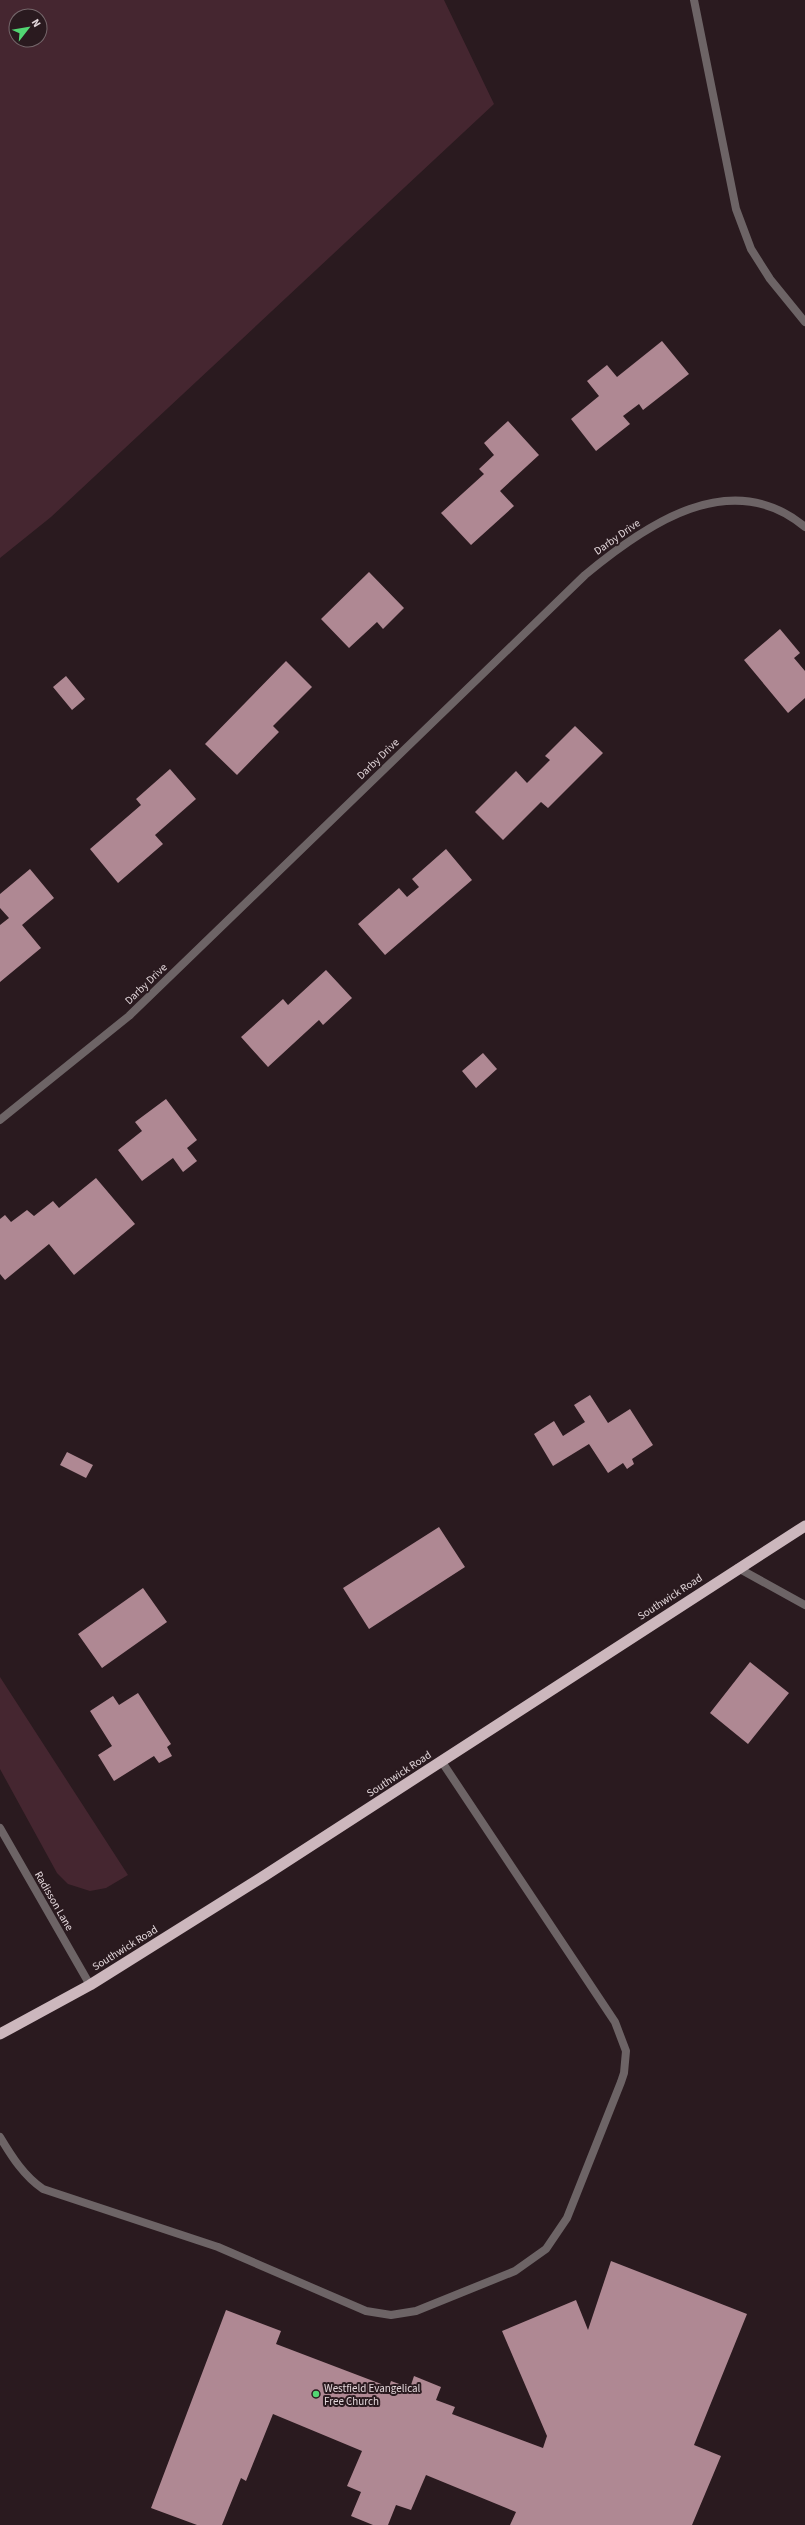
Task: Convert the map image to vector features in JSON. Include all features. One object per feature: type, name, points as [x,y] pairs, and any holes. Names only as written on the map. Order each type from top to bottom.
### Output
[{"type":"highway","name":"Southwick Road","points":[[0,2034],[90,1985],[442,1762],[738,1568],[805,1526]]},
{"type":"street","points":[[694,0],[736,210],[751,249],[770,279],[805,322]]},
{"type":"street","name":"Darby Drive","points":[[0,1120],[129,1016],[585,574],[617,548],[661,520],[691,507],[727,502],[756,502],[785,513],[805,527]]},
{"type":"street","points":[[738,1568],[805,1605]]},
{"type":"street","points":[[0,2137],[18,2166],[30,2179],[43,2189],[218,2247],[366,2312],[391,2315],[416,2311],[515,2271],[537,2258],[554,2240],[567,2218],[621,2082],[624,2072],[626,2051],[620,2031],[591,1985],[442,1762]]},
{"type":"street","name":"Radisson Lane","points":[[0,1828],[90,1985]]},
{"type":"shaded area","points":[[0,0],[444,0],[494,104],[51,517],[0,558]]},
{"type":"shaded area","points":[[0,1677],[128,1875],[106,1888],[90,1891],[68,1884],[57,1873],[0,1769]]},
{"type":"building","points":[[662,341],[689,374],[643,410],[639,404],[623,416],[630,424],[596,451],[571,419],[599,396],[587,381],[607,365],[617,377]]},
{"type":"building","points":[[508,421],[539,455],[500,491],[514,506],[471,545],[441,513],[484,474],[479,469],[494,455],[484,443]]},
{"type":"building","points":[[369,572],[404,608],[383,629],[377,622],[349,648],[321,619]]},
{"type":"building","points":[[780,629],[800,653],[794,658],[805,671],[805,698],[788,713],[744,660]]},
{"type":"building","points":[[286,661],[312,687],[273,726],[279,732],[237,775],[205,744]]},
{"type":"building","points":[[66,676],[85,699],[72,710],[53,687]]},
{"type":"building","points":[[575,726],[603,753],[548,808],[541,802],[503,840],[475,812],[516,771],[527,783],[550,760],[545,756]]},
{"type":"building","points":[[170,769],[196,799],[155,835],[163,844],[118,883],[90,849],[141,805],[136,799]]},
{"type":"building","points":[[446,849],[472,880],[385,955],[358,924],[399,888],[407,897],[419,887],[412,879]]},
{"type":"building","points":[[30,869],[54,898],[22,925],[41,948],[0,982],[0,925],[9,918],[0,908],[0,894]]},
{"type":"building","points":[[326,970],[352,998],[323,1025],[319,1020],[268,1067],[241,1037],[283,999],[288,1005]]},
{"type":"building","points":[[483,1053],[497,1069],[476,1088],[462,1071]]},
{"type":"building","points":[[166,1099],[197,1140],[187,1148],[197,1161],[183,1172],[173,1158],[142,1181],[118,1150],[142,1131],[135,1122]]},
{"type":"building","points":[[96,1178],[135,1224],[74,1275],[49,1244],[5,1280],[0,1274],[0,1219],[5,1215],[11,1222],[27,1210],[34,1216],[53,1201],[59,1208]]},
{"type":"building","points":[[590,1395],[608,1423],[630,1409],[653,1445],[632,1459],[634,1464],[627,1469],[623,1463],[608,1473],[589,1444],[553,1466],[534,1434],[554,1421],[563,1436],[585,1422],[574,1405]]},
{"type":"building","points":[[67,1452],[93,1465],[86,1478],[60,1465]]},
{"type":"building","points":[[439,1527],[465,1567],[369,1629],[343,1588]]},
{"type":"building","points":[[143,1588],[167,1622],[102,1668],[78,1634]]},
{"type":"building","points":[[750,1662],[789,1693],[748,1744],[710,1713]]},
{"type":"building","points":[[138,1693],[171,1744],[167,1747],[172,1756],[159,1763],[154,1756],[114,1781],[98,1755],[112,1746],[90,1711],[113,1696],[119,1705]]},
{"type":"building","name":"Westfield Evangelical Free Church","points":[[611,2261],[747,2314],[694,2445],[721,2456],[692,2525],[510,2525],[516,2512],[426,2475],[411,2510],[396,2505],[388,2525],[373,2525],[351,2516],[361,2492],[347,2486],[362,2451],[273,2414],[246,2481],[241,2478],[222,2525],[197,2525],[151,2508],[226,2310],[281,2331],[276,2344],[389,2387],[391,2381],[410,2388],[414,2376],[441,2387],[436,2400],[455,2407],[452,2414],[543,2448],[547,2436],[502,2331],[576,2300],[588,2330]]},
{"type":"place","name":"Westfield Evangelical Free Church","points":[[316,2394]]}]
